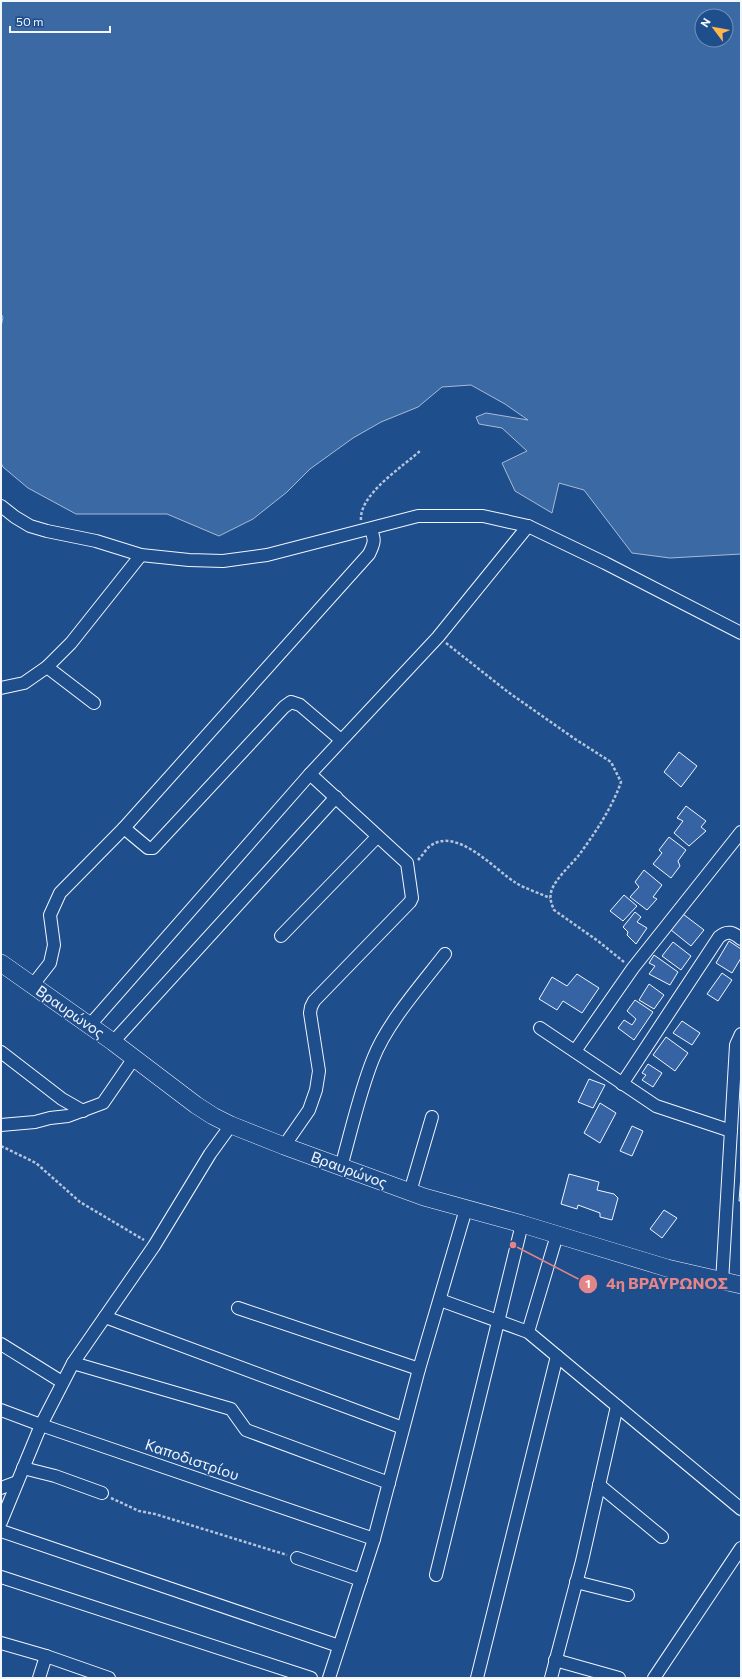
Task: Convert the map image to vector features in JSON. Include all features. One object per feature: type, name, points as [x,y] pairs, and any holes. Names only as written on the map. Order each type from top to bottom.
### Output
[{"type":"main road","name":"Βραυρώνος","points":[[1,963],[113,1042],[196,1105],[231,1125],[410,1192],[466,1210],[522,1224],[667,1268],[722,1282],[741,1285]]},
{"type":"street","points":[[1,506],[30,526],[96,542],[141,555],[223,562],[266,555],[418,516],[483,516],[528,526],[605,562],[741,633]]},
{"type":"street","points":[[89,1026],[310,774],[438,637],[528,526]]},
{"type":"street","points":[[32,986],[50,963],[54,945],[50,916],[60,893],[124,828],[369,554],[374,544],[374,536],[370,529]]},
{"type":"street","points":[[1,688],[24,683],[47,667],[71,643],[141,555]]},
{"type":"street","points":[[47,667],[94,703]]},
{"type":"street","points":[[124,828],[148,848],[153,848],[284,707],[291,702],[300,705],[341,740]]},
{"type":"street","points":[[284,1146],[309,1110],[316,1090],[319,1071],[310,1013],[314,1001],[410,902],[412,898],[407,863],[310,774]]},
{"type":"street","points":[[113,1042],[336,797]]},
{"type":"street","points":[[575,1051],[633,968],[741,832]]},
{"type":"street","points":[[281,936],[377,837]]},
{"type":"street","points":[[622,1084],[719,937],[724,933],[729,932],[741,938]]},
{"type":"street","points":[[341,1167],[373,1058],[395,1018],[445,954]]},
{"type":"street","points":[[540,1028],[656,1106],[731,1131]]},
{"type":"street","points":[[722,1282],[736,1045],[741,1034]]},
{"type":"street","points":[[1,1052],[62,1099],[83,1111]]},
{"type":"street","points":[[1,1125],[35,1122],[50,1118],[68,1116],[103,1103],[134,1058]]},
{"type":"street","points":[[410,1192],[432,1117]]},
{"type":"street","points":[[1,1522],[41,1425],[73,1363],[154,1246],[210,1154],[231,1125]]},
{"type":"street","points":[[329,1678],[374,1539],[419,1369],[466,1210]]},
{"type":"street","points":[[436,1575],[522,1224]]},
{"type":"street","points":[[528,1332],[557,1235]]},
{"type":"street","points":[[440,1300],[528,1332],[741,1509]]},
{"type":"street","points":[[238,1308],[419,1369]]},
{"type":"street","points":[[105,1317],[403,1428]]},
{"type":"street","points":[[1,1344],[62,1382]]},
{"type":"street","points":[[477,1678],[557,1356]]},
{"type":"street","points":[[73,1363],[231,1409],[246,1430],[389,1483]]},
{"type":"street","points":[[551,1678],[576,1582],[617,1406]]},
{"type":"street","name":"Καποδιστρίου","points":[[1,1410],[374,1539]]},
{"type":"street","points":[[22,1468],[55,1476],[102,1493]]},
{"type":"street","points":[[1,1488],[17,1482]]},
{"type":"street","points":[[599,1485],[662,1537]]},
{"type":"street","points":[[1,1531],[339,1646]]},
{"type":"street","points":[[654,1678],[741,1548]]},
{"type":"street","points":[[297,1558],[361,1580]]},
{"type":"street","points":[[1,1577],[311,1678]]},
{"type":"street","points":[[576,1582],[628,1595]]},
{"type":"street","points":[[1,1643],[46,1656],[109,1678]]},
{"type":"street","points":[[39,1678],[46,1656]]},
{"type":"street","points":[[555,1660],[619,1678]]},
{"type":"path","points":[[370,529],[362,524],[361,514],[365,504],[378,488],[421,450]]},
{"type":"path","points":[[438,637],[508,692],[575,739],[611,762],[617,772],[621,782],[616,797],[579,854],[557,881],[550,898],[554,910],[633,968]]},
{"type":"path","points":[[409,872],[430,846],[441,842],[454,841],[477,854],[516,883],[550,898]]},
{"type":"path","points":[[1,1146],[36,1163],[80,1202],[154,1246]]},
{"type":"path","points":[[102,1493],[138,1511],[155,1514],[297,1558]]},
{"type":"water","points":[[1,1],[741,1],[741,554],[670,558],[632,553],[584,490],[559,483],[552,513],[515,491],[502,463],[527,451],[502,428],[479,424],[476,417],[486,413],[528,420],[505,404],[471,385],[442,387],[418,407],[381,422],[353,438],[310,469],[287,492],[253,519],[219,536],[167,514],[76,514],[28,488],[3,467],[1,463],[1,327],[3,317],[1,314]]},
{"type":"building","points":[[679,752],[697,766],[681,787],[664,772]]},
{"type":"building","points":[[686,806],[706,821],[701,827],[706,831],[689,846],[674,833],[683,821],[677,818]]},
{"type":"building","points":[[669,837],[686,850],[678,861],[680,866],[671,878],[653,864],[662,853],[659,850]]},
{"type":"building","points":[[644,870],[662,885],[653,897],[657,899],[647,910],[630,897],[639,887],[635,882]]},
{"type":"building","points":[[624,895],[637,906],[623,921],[610,911]]},
{"type":"building","points":[[635,912],[641,917],[637,922],[647,928],[636,944],[627,935],[628,932],[623,927]]},
{"type":"building","points":[[683,914],[704,930],[691,946],[671,930]]},
{"type":"building","points":[[729,941],[741,949],[741,958],[732,973],[716,963]]},
{"type":"building","points":[[673,942],[691,956],[681,970],[662,956]]},
{"type":"building","points":[[654,955],[678,972],[670,985],[649,974],[655,966],[649,963]]},
{"type":"building","points":[[722,973],[732,980],[718,1001],[707,994]]},
{"type":"building","points":[[577,974],[599,988],[582,1013],[563,1001],[557,1010],[539,999],[552,977],[567,986]]},
{"type":"building","points":[[649,984],[664,995],[654,1009],[639,1000]]},
{"type":"building","points":[[635,1000],[653,1012],[634,1040],[618,1028],[624,1020],[632,1025],[636,1019],[627,1011]]},
{"type":"building","points":[[682,1021],[700,1033],[692,1045],[673,1033]]},
{"type":"building","points":[[666,1037],[688,1053],[675,1071],[653,1055]]},
{"type":"building","points":[[648,1064],[662,1073],[653,1087],[642,1080],[646,1075],[642,1073]]},
{"type":"building","points":[[589,1079],[605,1085],[593,1108],[578,1102]]},
{"type":"building","points":[[600,1103],[616,1113],[600,1143],[584,1133]]},
{"type":"building","points":[[632,1126],[643,1131],[632,1156],[620,1151]]},
{"type":"building","points":[[569,1174],[599,1182],[597,1190],[614,1194],[618,1198],[612,1220],[600,1217],[600,1213],[578,1205],[577,1209],[561,1204]]},
{"type":"building","points":[[741,1175],[741,1201],[739,1201]]},
{"type":"building","points":[[664,1210],[677,1218],[662,1238],[650,1229]]},
{"type":"place","name":"4η ΒΡΑΥΡΩΝΟΣ","points":[[513,1245]]}]
